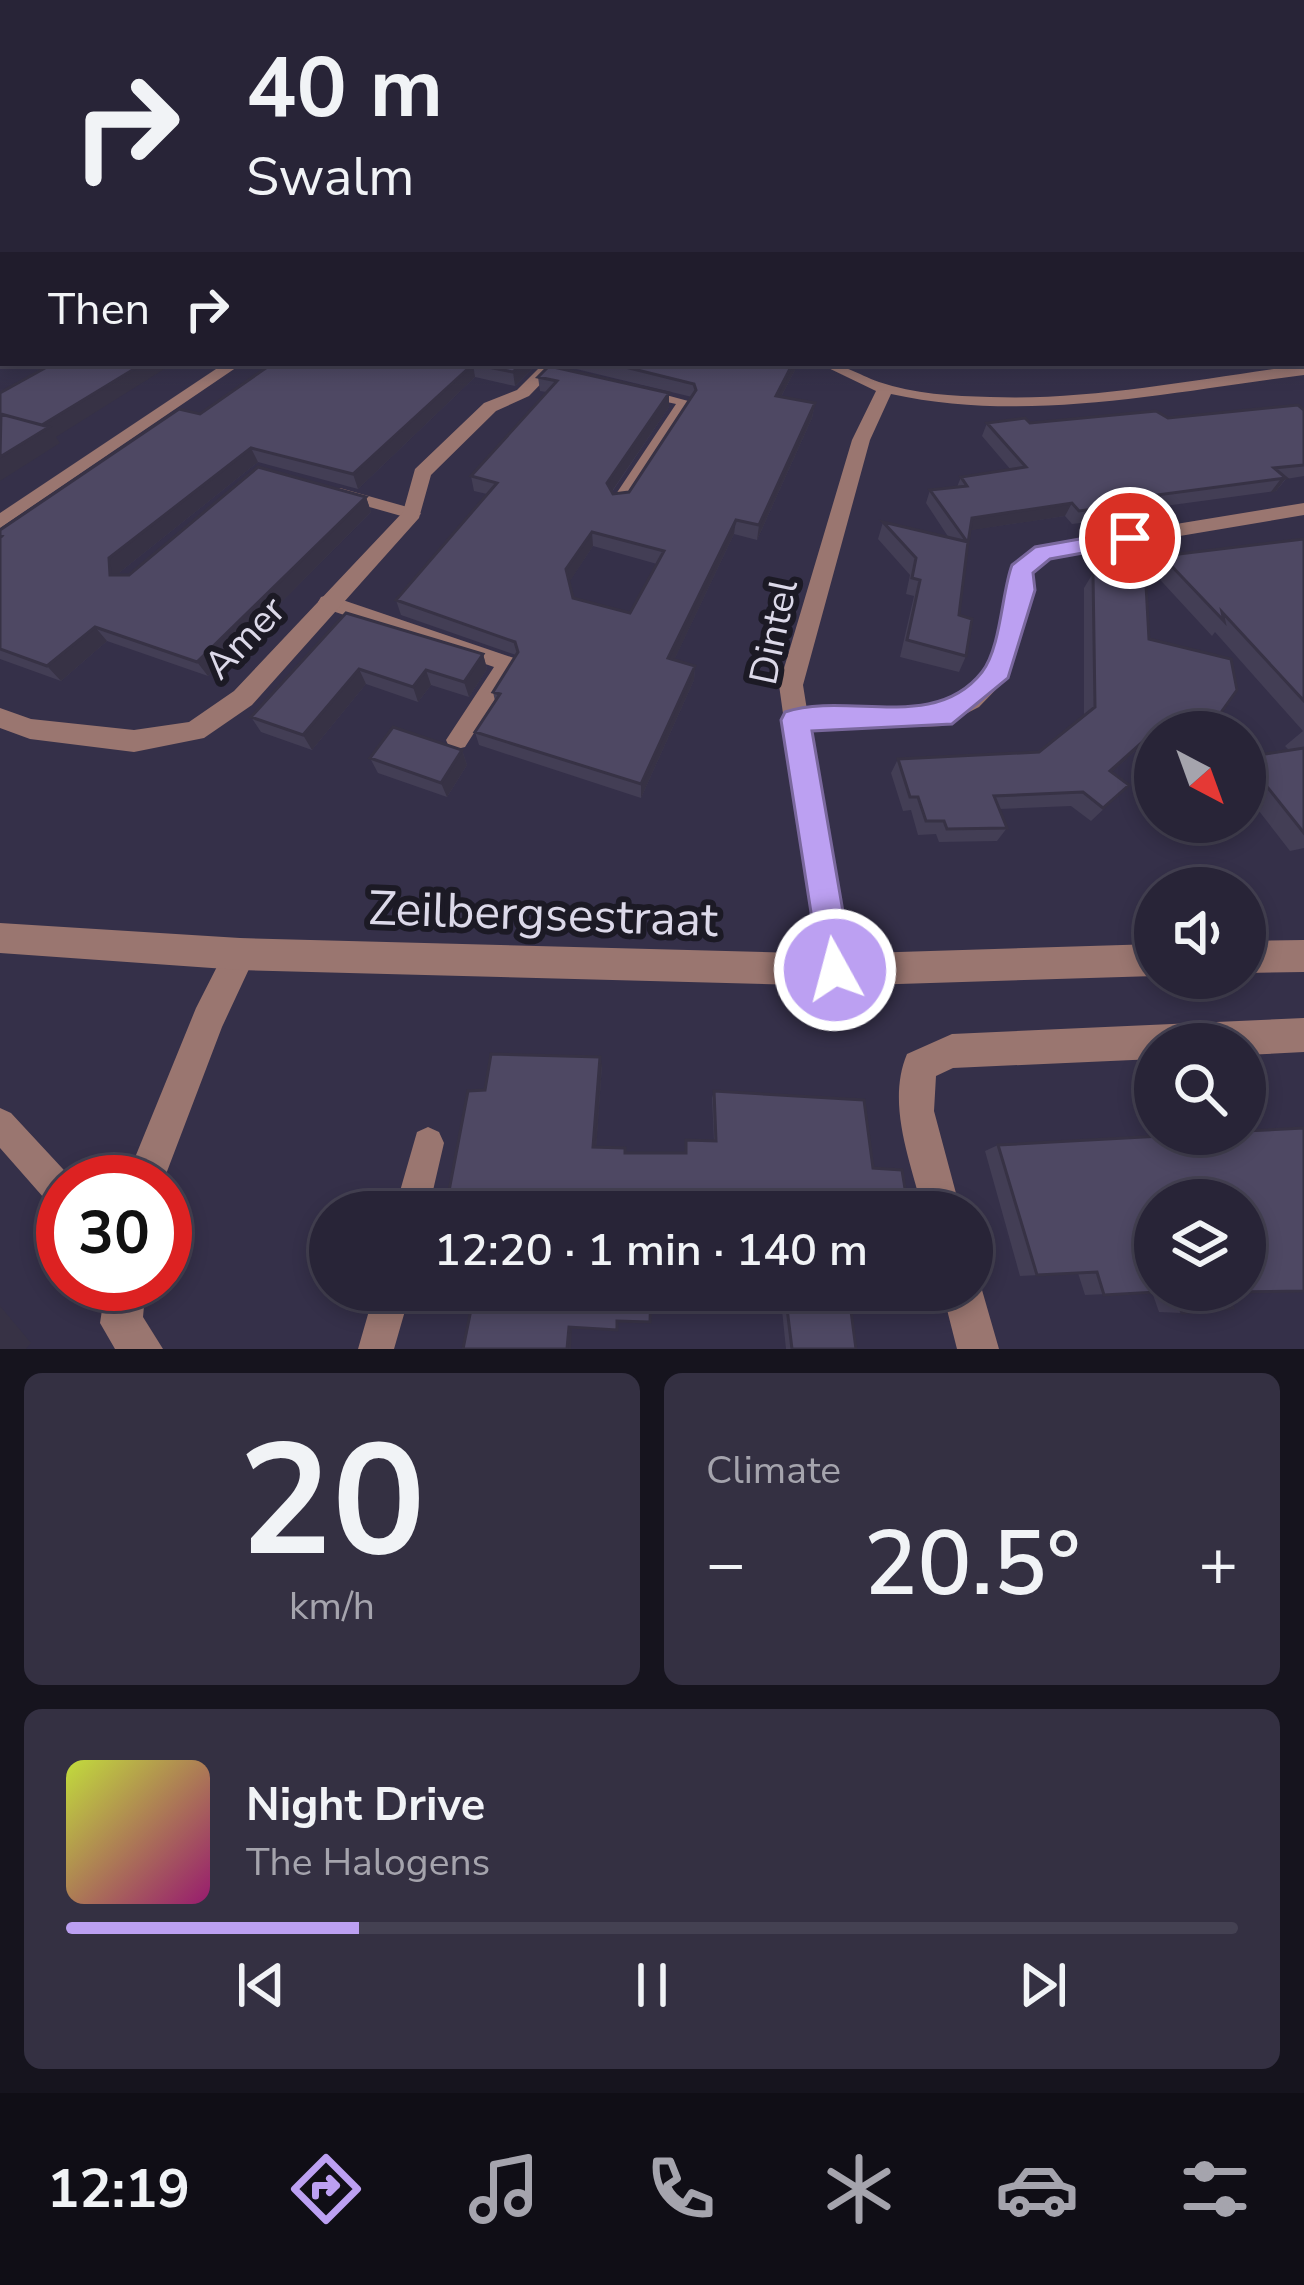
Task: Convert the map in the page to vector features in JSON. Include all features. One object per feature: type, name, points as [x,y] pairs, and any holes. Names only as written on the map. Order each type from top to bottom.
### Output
[{"type":"street","points":[[0,522],[231,366]]},
{"type":"street","points":[[831,366],[886,389],[938,399],[1020,403],[1304,370]]},
{"type":"street","points":[[1244,366],[1257,375]]},
{"type":"street","name":"Amer","points":[[0,718],[30,729],[134,741],[195,731],[243,698],[412,514],[422,473],[490,407],[523,393],[556,370]]},
{"type":"street","name":"Dintel","points":[[835,970],[791,685],[861,440],[886,389]]},
{"type":"street","points":[[795,720],[942,716],[970,700],[995,678],[1023,590],[1021,570],[1043,552],[1304,509]]},
{"type":"street","name":"Zeilbergsestraat","points":[[0,938],[240,954],[835,970],[1134,961]]},
{"type":"street","points":[[155,1155],[208,1019],[240,954]]},
{"type":"street","points":[[1266,957],[1304,956]]},
{"type":"street","points":[[937,1191],[916,1111],[919,1066],[952,1051],[1304,1035]]},
{"type":"street","points":[[123,1311],[121,1323],[142,1349]]},
{"type":"street","points":[[967,1311],[977,1349]]},
{"type":"lane","points":[[616,386],[685,402],[620,500]]},
{"type":"lane","points":[[326,490],[412,514]]},
{"type":"lane","name":"Amer","points":[[328,602],[507,664],[457,740]]},
{"type":"lane","points":[[0,1124],[36,1164]]},
{"type":"lane","points":[[417,1191],[428,1143]]},
{"type":"lane","points":[[376,1349],[387,1311]]},
{"type":"building","points":[[49,366],[139,366],[42,425],[0,414],[0,393]]},
{"type":"building","points":[[269,366],[471,366],[353,474],[251,448],[109,558],[110,575],[129,575],[258,467],[366,497],[197,662],[95,627],[47,666],[0,649],[0,530],[179,409],[200,414]]},
{"type":"building","points":[[483,366],[519,366],[513,372]]},
{"type":"building","points":[[549,366],[669,393],[607,483],[613,494],[629,492],[696,390],[694,384],[621,366],[791,366],[776,396],[815,403],[759,525],[736,520],[668,658],[695,666],[641,784],[475,732],[500,694],[493,692],[518,652],[515,642],[396,600],[497,483],[471,476],[557,381],[538,377]],"holes":[[[592,532],[664,551],[630,613],[573,598],[566,569]]]},
{"type":"building","points":[[1298,405],[1304,410],[1304,465],[1274,468],[1286,478],[1134,498],[1139,503],[1079,511],[1072,503],[972,518],[968,543],[930,490],[967,486],[961,477],[1026,467],[987,423],[1156,411],[1168,418]]},
{"type":"building","points":[[1,414],[49,427],[0,457]]},
{"type":"building","points":[[883,522],[968,542],[959,615],[972,619],[966,656],[907,640],[920,580],[912,578],[916,558]]},
{"type":"building","points":[[1304,539],[1304,701],[1222,612],[1224,621],[1162,556]]},
{"type":"building","points":[[1093,573],[1146,585],[1149,639],[1231,659],[1237,690],[1222,711],[1134,711],[1134,750],[1110,771],[1129,785],[1103,808],[1083,792],[994,796],[1007,828],[947,829],[944,821],[926,821],[918,797],[910,797],[898,759],[1039,752],[1095,707]]},
{"type":"building","points":[[346,613],[483,654],[464,682],[426,670],[413,687],[359,669],[303,735],[251,717]]},
{"type":"building","points":[[393,727],[462,750],[441,783],[370,758]]},
{"type":"building","points":[[1304,748],[1304,833],[1266,785],[1266,754]]},
{"type":"building","points":[[491,1054],[600,1057],[593,1147],[625,1148],[625,1153],[686,1153],[686,1140],[716,1141],[714,1091],[864,1100],[873,1168],[902,1170],[905,1191],[449,1191],[468,1091],[485,1090]]},
{"type":"building","points":[[1304,1128],[1304,1291],[1266,1291],[1266,1179],[1134,1179],[1134,1293],[1104,1295],[1097,1272],[1037,1275],[998,1145],[1134,1138],[1134,1155],[1266,1155],[1266,1130]]},
{"type":"building","points":[[471,1311],[650,1311],[650,1322],[617,1321],[617,1330],[569,1327],[567,1349],[463,1349]]},
{"type":"building","points":[[787,1311],[851,1311],[856,1349],[792,1349]]},
{"type":"route","points":[[835,970],[795,720],[942,716],[995,678],[1023,590],[1021,570],[1043,552],[1130,538]]}]
